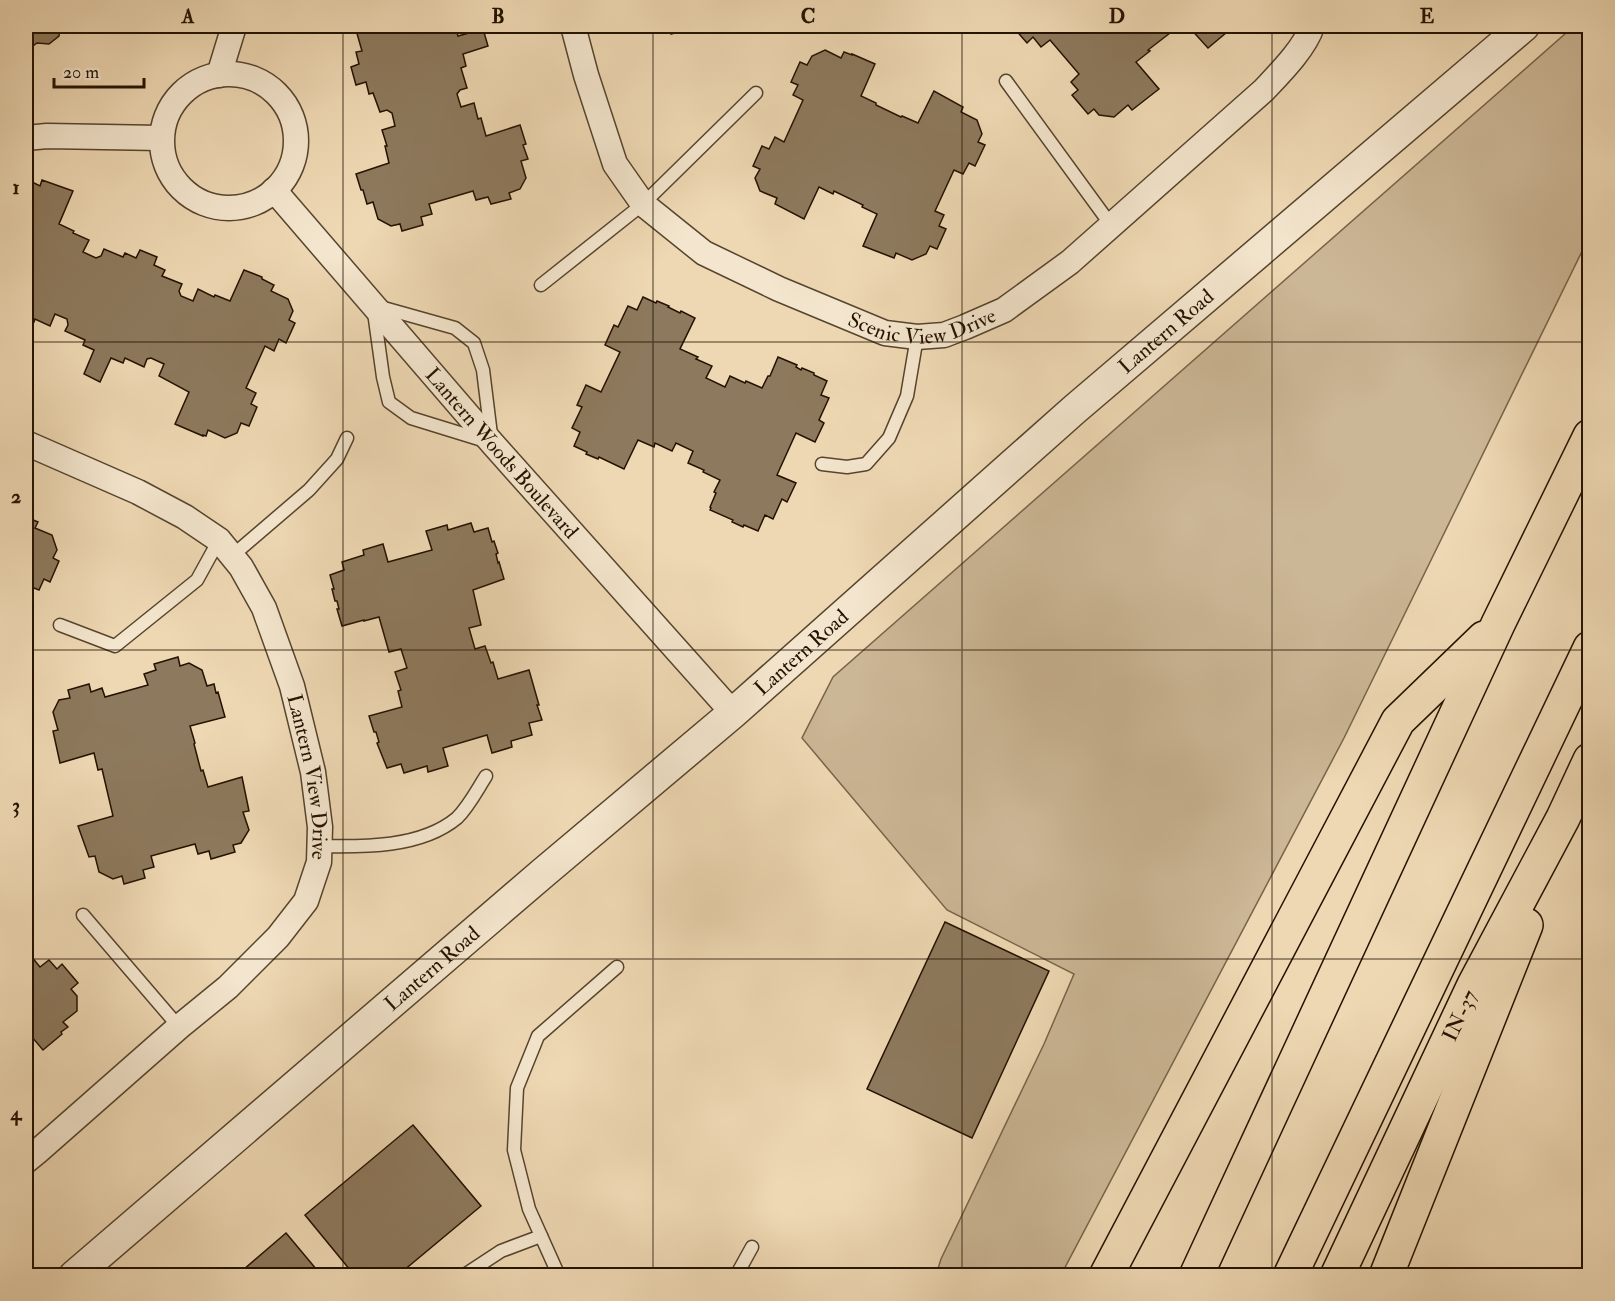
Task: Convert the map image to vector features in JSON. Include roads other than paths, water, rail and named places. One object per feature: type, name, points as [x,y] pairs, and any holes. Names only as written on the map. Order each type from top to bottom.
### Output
[{"type":"highway","points":[[1196,1275],[1498,624],[1590,436]]},
{"type":"highway","points":[[1106,1275],[1398,721],[1498,624]]},
{"type":"highway","points":[[1290,1275],[1590,648]]},
{"type":"highway","name":"IN-37","points":[[1337,1275],[1474,985],[1563,818],[1590,760]]},
{"type":"highway","points":[[1386,1275],[1517,949],[1563,818]]},
{"type":"street","points":[[219,75],[234,26]]},
{"type":"street","name":"Scenic View Drive","points":[[573,26],[586,75],[615,164],[643,204],[704,253],[779,289],[885,333],[917,337],[944,334],[1004,310],[1070,262],[1264,90],[1287,65],[1312,26]]},
{"type":"street","name":"Lantern Road","points":[[74,1275],[734,713],[1075,410],[1524,26]]},
{"type":"street","points":[[219,75],[240,75],[260,82],[277,94],[289,112],[295,132],[295,153],[288,173],[274,190],[258,201],[240,207],[219,208],[200,202],[184,191],[171,176],[164,158],[161,138],[166,116],[179,96],[197,82],[219,75]]},
{"type":"street","points":[[26,138],[48,136],[161,138]]},
{"type":"street","name":"Lantern Woods Boulevard","points":[[274,190],[492,443],[734,713]]},
{"type":"street","name":"Lantern View Drive","points":[[26,443],[138,492],[185,517],[226,548],[241,567],[264,608],[292,686],[313,772],[320,827],[319,862],[306,901],[278,937],[228,987],[26,1161]]},
{"type":"lane","points":[[1006,81],[1111,225]]},
{"type":"lane","points":[[541,285],[643,204],[756,93]]},
{"type":"lane","points":[[373,305],[455,328],[474,343],[483,370],[492,443],[411,418],[389,402],[382,377],[373,305]]},
{"type":"lane","points":[[822,464],[847,467],[866,464],[889,438],[907,396],[917,337]]},
{"type":"lane","points":[[60,625],[115,646],[197,580],[226,548],[309,490],[337,459],[347,438]]},
{"type":"lane","points":[[319,846],[382,845],[436,832],[466,808],[486,776]]},
{"type":"lane","points":[[83,915],[179,1027]]},
{"type":"lane","points":[[559,1275],[529,1209],[514,1150],[517,1088],[538,1036],[617,967]]},
{"type":"lane","points":[[463,1275],[501,1251],[541,1236]]},
{"type":"lane","points":[[736,1275],[752,1247]]}]
